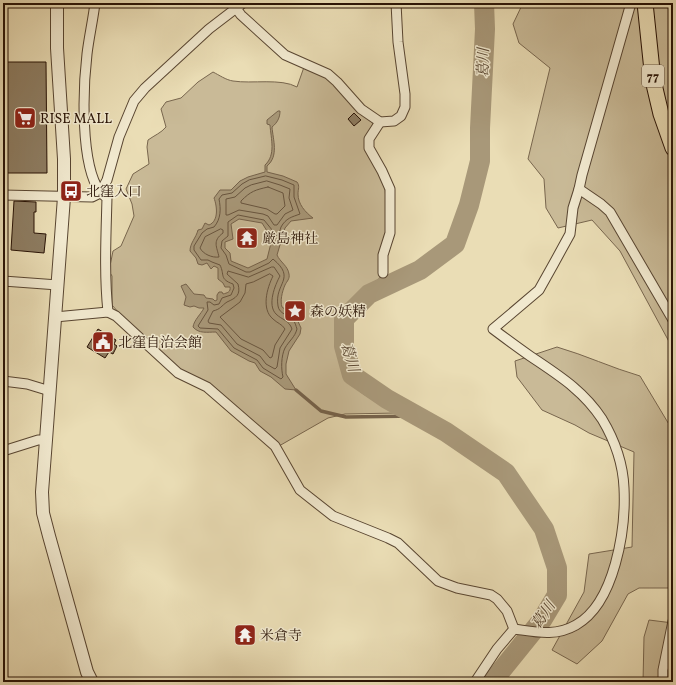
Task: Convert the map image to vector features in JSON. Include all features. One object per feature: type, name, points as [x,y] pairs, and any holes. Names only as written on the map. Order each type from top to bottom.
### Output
[{"type":"main road","name":"77","points":[[645,3],[653,80],[661,114],[673,148]]},
{"type":"street","points":[[57,3],[57,48],[64,159],[64,197],[42,492],[43,513],[87,672],[92,682]]},
{"type":"street","points":[[96,3],[87,53],[84,114],[87,157],[100,193],[107,198],[106,298],[108,312]]},
{"type":"street","points":[[3,195],[92,197],[100,193],[106,180],[119,137],[134,101],[144,88],[237,5],[241,15],[285,55],[328,74],[338,82],[361,109],[380,122],[394,121],[401,116],[405,107],[405,94],[398,42],[396,3]]},
{"type":"street","points":[[479,680],[497,649],[518,630],[542,633],[557,632],[576,626],[587,617],[598,604],[605,592],[620,547],[624,518],[624,487],[621,467],[614,442],[602,420],[586,397],[548,367],[493,329],[539,290],[570,234],[573,208],[586,158],[631,3]]},
{"type":"street","points":[[380,122],[369,139],[369,148],[382,170],[390,189],[390,233],[383,255],[383,273]]},
{"type":"street","points":[[579,189],[610,212],[673,320]]},
{"type":"street","points":[[3,281],[58,285]]},
{"type":"street","points":[[55,317],[108,312],[116,316],[178,373],[207,387],[267,438],[275,446],[300,490],[333,516],[398,543],[438,581],[452,586],[491,595],[507,610],[518,630]]},
{"type":"street","points":[[3,381],[27,384],[50,390]]},
{"type":"street","points":[[3,451],[38,440],[46,440]]},
{"type":"street","points":[[663,682],[663,670],[673,620]]},
{"type":"shaded area","points":[[523,3],[673,3],[673,349],[620,251],[592,220],[558,228],[546,208],[544,179],[528,159],[550,68],[519,43],[513,24]]},
{"type":"shaded area","points":[[304,67],[328,76],[370,118],[373,124],[367,139],[385,187],[388,231],[379,254],[380,278],[358,293],[342,319],[339,331],[339,356],[343,369],[349,380],[358,390],[398,413],[345,414],[328,418],[279,446],[172,363],[119,313],[112,305],[112,276],[109,271],[113,251],[121,246],[134,216],[132,204],[126,189],[133,174],[149,164],[147,147],[148,140],[166,127],[161,109],[166,102],[181,98],[198,82],[213,72],[225,79],[233,81],[275,82],[290,84],[297,87]]},
{"type":"shaded area","points":[[557,347],[640,376],[673,431],[673,588],[639,588],[628,594],[602,641],[577,664],[552,650],[584,592],[589,554],[632,547],[634,452],[589,433],[542,410],[517,377],[515,361]]},
{"type":"shaded area","points":[[649,620],[673,623],[673,682],[643,682],[644,637]]},
{"type":"water","points":[[280,111],[278,120],[272,127],[274,153],[271,162],[267,166],[267,172],[283,176],[298,183],[298,198],[305,210],[313,218],[291,221],[285,228],[277,255],[287,269],[289,276],[282,293],[282,307],[296,317],[301,328],[300,334],[289,351],[286,364],[286,374],[296,390],[285,389],[271,377],[260,371],[255,363],[231,351],[216,332],[203,332],[195,329],[193,327],[196,319],[204,308],[184,305],[186,297],[181,286],[186,284],[194,294],[204,295],[206,298],[213,299],[215,301],[217,300],[217,295],[219,292],[222,292],[223,294],[230,290],[230,287],[225,287],[218,279],[218,268],[214,266],[211,269],[207,263],[202,265],[198,264],[196,258],[190,251],[190,248],[198,230],[202,229],[205,223],[209,225],[212,223],[216,217],[216,205],[214,198],[220,190],[231,190],[240,181],[265,172],[265,165],[272,152],[270,125],[267,124],[267,120]],"holes":[[[239,219],[262,223],[272,239],[267,259],[248,268],[231,261],[230,253],[225,248],[225,242],[233,239],[231,224]]]},
{"type":"building","name":"RISE MALL","points":[[3,62],[46,62],[47,173],[3,173]]},
{"type":"building","points":[[354,113],[361,120],[354,126],[348,119]]},
{"type":"building","points":[[14,201],[36,202],[36,212],[34,212],[34,233],[46,234],[44,253],[11,250]]},
{"type":"building","name":"厳島神社","points":[[244,230],[255,236],[250,245],[239,239]]},
{"type":"building","name":"北窪自治会館","points":[[98,329],[116,340],[114,344],[117,346],[113,354],[109,352],[105,358],[87,347]]},
{"type":"waterway","name":"葛川","points":[[484,3],[485,29],[480,128],[480,161],[469,205],[455,244],[420,270],[369,294],[344,319],[344,346],[352,375],[387,399],[446,432],[506,473],[544,529],[557,568],[557,595],[542,620],[492,682]]},
{"type":"waterway","points":[[296,390],[321,411],[346,417],[417,416]]},
{"type":"place","name":"RISE MALL","points":[[25,118]]},
{"type":"place","name":"北窪入口","points":[[71,191]]},
{"type":"place","name":"厳島神社","points":[[247,238]]},
{"type":"place","name":"森の妖精","points":[[295,311]]},
{"type":"place","name":"北窪自治会館","points":[[103,342]]},
{"type":"place","name":"米倉寺","points":[[245,635]]}]
